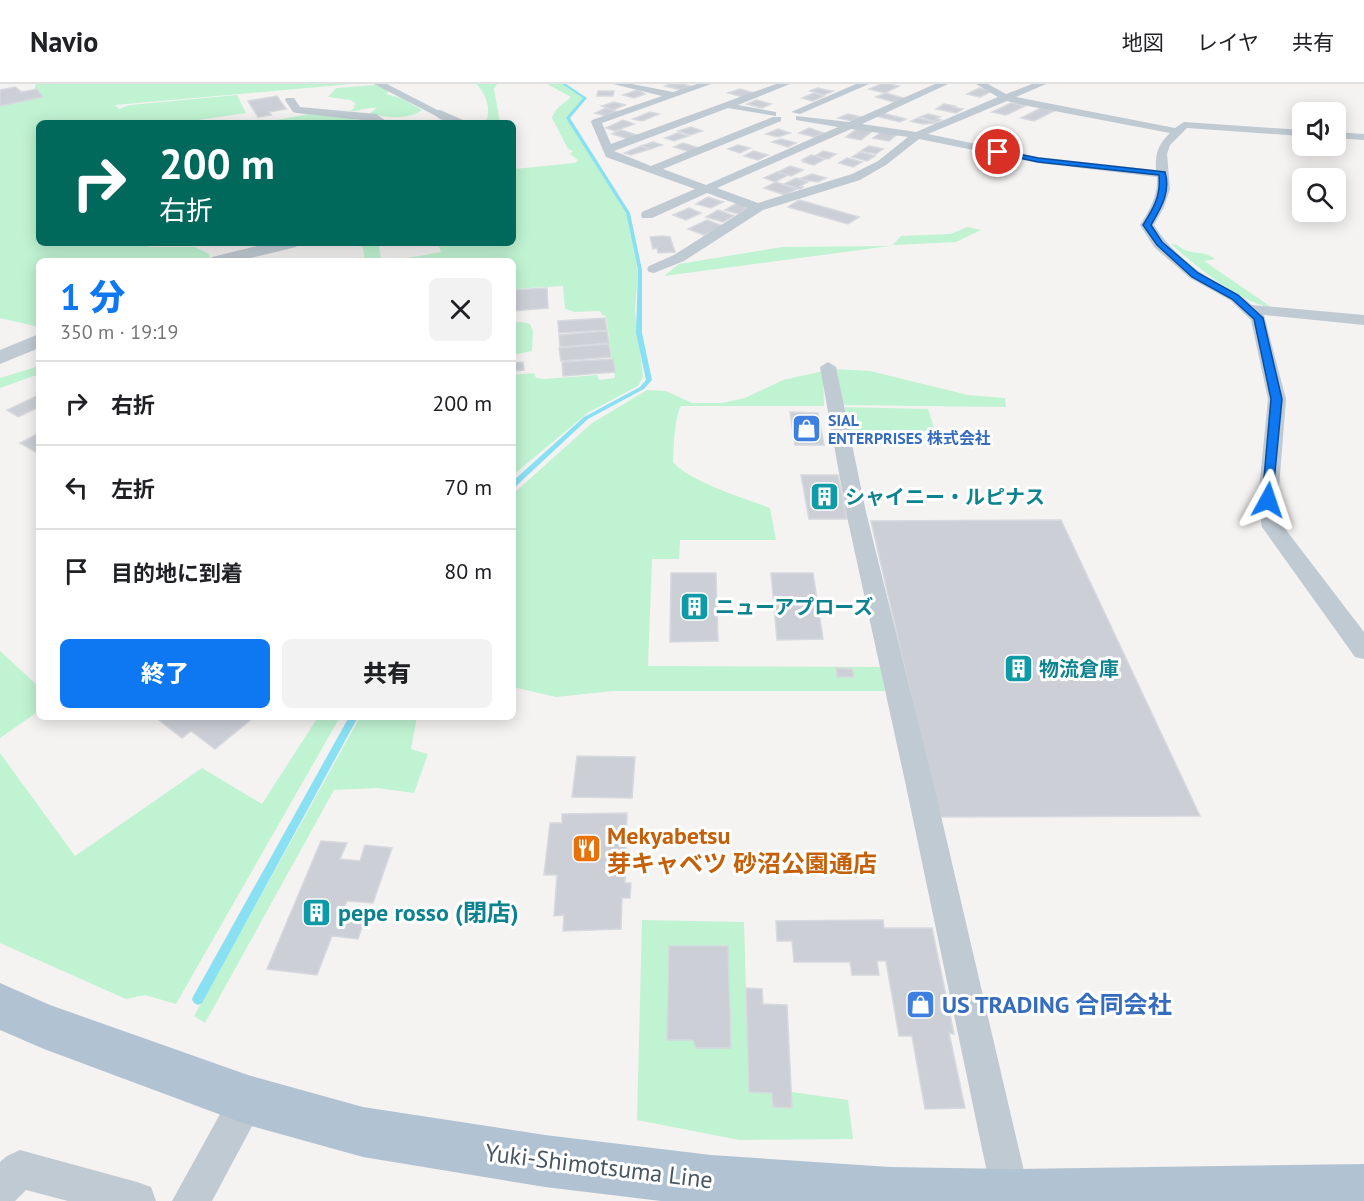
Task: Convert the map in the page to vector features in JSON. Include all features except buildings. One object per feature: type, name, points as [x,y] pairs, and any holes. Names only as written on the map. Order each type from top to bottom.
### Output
[{"type":"main road","name":"Yuki-Shimotsuma Line","points":[[0,1006],[55,1030],[248,1100],[363,1132],[545,1161],[711,1181],[890,1193],[1011,1198],[1364,1190]]},
{"type":"street","points":[[379,84],[452,120]]},
{"type":"street","points":[[622,84],[728,105],[790,121],[864,84]]},
{"type":"street","points":[[706,84],[596,122],[610,156],[758,207]]},
{"type":"street","points":[[608,149],[785,84]]},
{"type":"street","points":[[647,215],[943,84]]},
{"type":"street","points":[[981,84],[1005,97],[1176,131]]},
{"type":"street","points":[[654,269],[679,258],[758,207],[856,177],[882,164],[918,135],[1041,84]]},
{"type":"street","points":[[290,100],[297,110],[376,117],[380,120]]},
{"type":"street","points":[[798,115],[918,135],[1038,160],[1163,174]]},
{"type":"street","points":[[651,170],[775,116]]},
{"type":"street","points":[[1292,132],[1184,124],[1165,144],[1161,154],[1164,189],[1158,207],[1147,225],[1159,244],[1195,275],[1235,297],[1251,309],[1258,318],[1276,399],[1268,500],[1273,527],[1364,650]]},
{"type":"street","points":[[1346,136],[1364,137]]},
{"type":"street","points":[[230,258],[278,246]]},
{"type":"street","points":[[1251,309],[1364,320]]},
{"type":"street","points":[[0,358],[36,341]]},
{"type":"street","points":[[828,366],[856,512],[920,786],[1011,1198]]},
{"type":"street","points":[[191,1201],[248,1100]]},
{"type":"street","points":[[0,1189],[20,1169],[137,1201]]},
{"type":"green space","points":[[36,84],[352,84],[115,105],[119,109],[130,105],[237,95],[246,113],[198,120],[36,120],[36,246],[195,247],[209,254],[210,258],[36,258],[36,326],[0,318],[0,105],[33,93]]},
{"type":"green space","points":[[476,84],[497,84],[494,89],[499,120],[484,120],[487,119],[488,105]]},
{"type":"green space","points":[[547,84],[562,84],[584,98],[567,118],[626,213],[638,271],[635,311],[643,377],[638,386],[589,412],[516,473],[516,375],[534,373],[536,378],[544,379],[597,375],[599,380],[615,378],[606,316],[600,311],[575,312],[565,309],[563,286],[516,289],[516,258],[408,258],[441,252],[439,246],[516,246],[516,169],[575,163],[578,160],[570,154],[573,151],[568,149],[552,118],[558,108],[571,97]]},
{"type":"green space","points":[[376,85],[389,91],[386,94],[401,98],[422,110],[404,117],[382,116],[370,113],[377,108],[349,111],[355,108],[353,106],[356,104],[350,100],[328,97],[336,88]]},
{"type":"green space","points":[[309,114],[346,116],[357,120],[277,120]]},
{"type":"green space","points":[[968,227],[981,230],[956,242],[893,245],[901,236],[950,234]]},
{"type":"green space","points":[[1171,244],[1211,256],[1215,259],[1204,261],[1271,307],[1260,305],[1233,291]]},
{"type":"green space","points":[[362,246],[380,246],[381,258],[364,258]]},
{"type":"green space","points":[[890,246],[664,276],[679,264],[782,247]]},
{"type":"green space","points":[[516,323],[530,324],[533,331],[532,351],[516,354]]},
{"type":"green space","points":[[36,367],[36,375],[0,388],[0,378]]},
{"type":"green space","points":[[833,369],[870,371],[968,395],[1005,398],[1006,407],[841,405]]},
{"type":"green space","points":[[823,371],[824,406],[681,406],[676,425],[673,462],[704,483],[770,508],[776,540],[680,540],[679,559],[652,559],[648,666],[880,667],[885,691],[613,691],[556,697],[516,688],[516,491],[592,423],[647,390],[666,391],[692,403],[722,403],[745,398],[783,380]]},
{"type":"green space","points":[[842,407],[928,409],[939,443],[852,445]]},
{"type":"green space","points":[[0,651],[36,684],[36,713],[0,738]]},
{"type":"green space","points":[[316,720],[338,720],[176,1004],[145,995],[126,999],[0,943],[0,753],[75,856],[202,768],[262,804]]},
{"type":"green space","points":[[358,720],[416,720],[411,749],[428,754],[414,793],[377,788],[334,790],[205,1023],[194,1016]]},
{"type":"green space","points":[[642,920],[744,922],[749,1092],[772,1093],[773,1107],[792,1108],[792,1092],[848,1100],[853,1139],[739,1140],[637,1120]]},
{"type":"waterway","points":[[516,482],[586,418],[642,388],[649,380],[639,333],[640,270],[628,213],[568,118],[585,98],[564,84]]},
{"type":"waterway","points":[[198,999],[352,720]]},
{"type":"place","name":"SIAL ENTERPRISES 株式会社","points":[[807,429]]},
{"type":"place","name":"シャイニー・ルピナス","points":[[824,497]]},
{"type":"place","name":"ニューアプローズ","points":[[694,607]]},
{"type":"place","name":"物流倉庫","points":[[1018,669]]},
{"type":"place","name":"Mekyabetsu 芽キャベツ 砂沼公園通店","points":[[586,849]]},
{"type":"place","name":"pepe rosso (閉店)","points":[[317,912]]},
{"type":"place","name":"US TRADING 合同会社","points":[[921,1004]]},
{"type":"route","points":[[998,152],[1038,160],[1163,174],[1164,189],[1158,207],[1147,225],[1159,244],[1195,275],[1235,297],[1251,309],[1258,318],[1276,399],[1268,500]]}]
